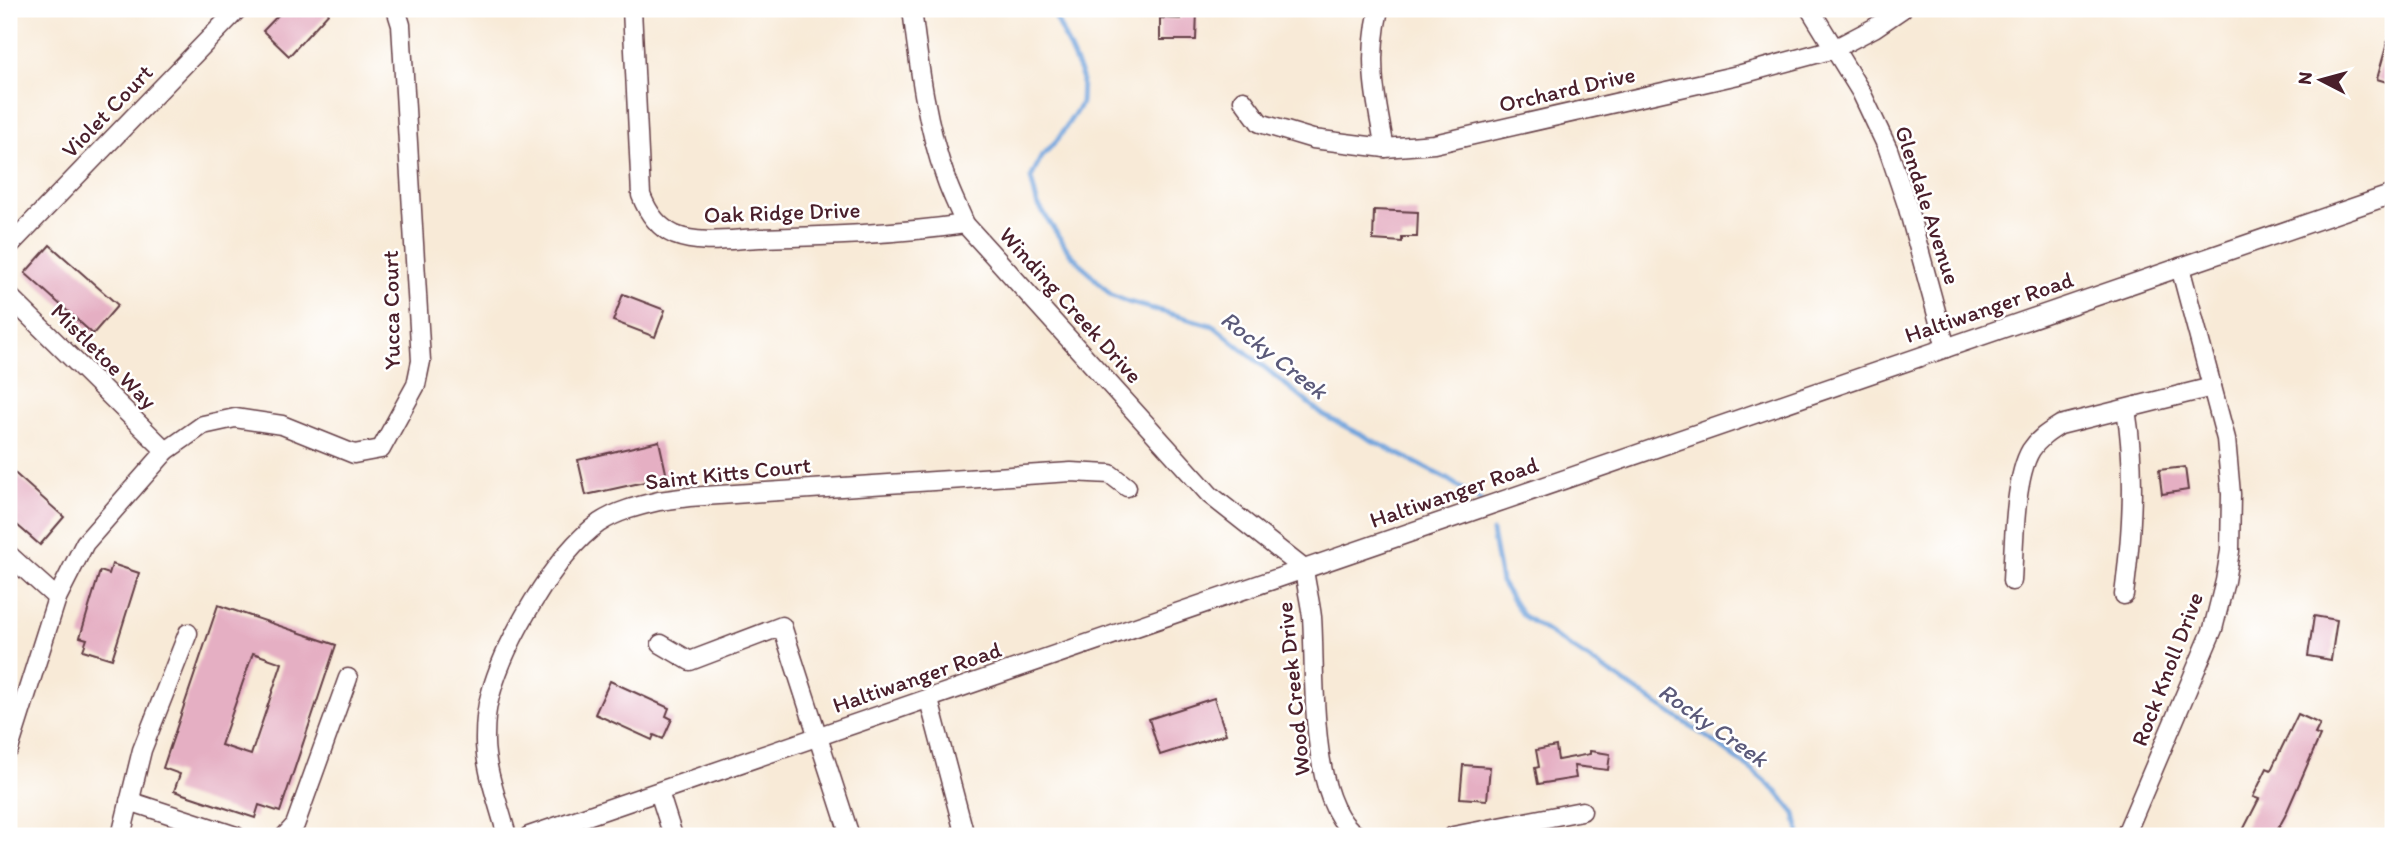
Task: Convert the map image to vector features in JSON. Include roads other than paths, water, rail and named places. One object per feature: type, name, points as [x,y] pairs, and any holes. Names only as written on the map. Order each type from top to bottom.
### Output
[{"type":"street","name":"Violet Court","points":[[9,246],[238,9]]},
{"type":"street","name":"Yucca Court","points":[[9,749],[57,598],[85,543],[166,451],[203,425],[235,418],[282,425],[354,454],[381,449],[416,385],[421,361],[401,25],[396,9]]},
{"type":"street","name":"Oak Ridge Drive","points":[[632,9],[641,195],[648,214],[671,234],[692,240],[808,237],[926,230],[965,224]]},
{"type":"street","name":"Winding Creek Drive","points":[[912,9],[918,65],[928,118],[946,180],[965,224],[1210,495],[1304,569]]},
{"type":"street","points":[[1379,9],[1374,32],[1372,76],[1385,148]]},
{"type":"street","name":"Glendale Avenue","points":[[1810,9],[1861,92],[1888,149],[1907,205],[1946,348]]},
{"type":"street","name":"Orchard Drive","points":[[1243,100],[1260,123],[1313,139],[1385,148],[1434,144],[1506,130],[1738,75],[1834,49],[1874,28],[1902,9]]},
{"type":"street","name":"Haltiwanger Road","points":[[529,836],[2393,194]]},
{"type":"street","name":"Rock Knoll Drive","points":[[2125,836],[2213,629],[2230,551],[2231,494],[2226,439],[2180,267]]},
{"type":"street","name":"Mistletoe Way","points":[[9,296],[166,451]]},
{"type":"street","points":[[2012,582],[2018,493],[2030,452],[2041,438],[2060,425],[2212,387]]},
{"type":"street","points":[[2124,595],[2131,545],[2133,485],[2126,409]]},
{"type":"street","name":"Saint Kitts Court","points":[[507,836],[484,741],[489,698],[507,651],[544,584],[576,541],[601,522],[632,507],[659,501],[840,487],[1071,472],[1110,474],[1127,487]]},
{"type":"street","points":[[9,555],[57,598]]},
{"type":"street","name":"Wood Creek Drive","points":[[1304,569],[1311,616],[1315,715],[1323,769],[1335,809],[1343,824],[1357,836]]},
{"type":"street","points":[[661,644],[690,661],[782,626],[850,836]]},
{"type":"street","points":[[121,836],[142,750],[188,633]]},
{"type":"street","points":[[285,836],[295,825],[348,678]]},
{"type":"street","points":[[929,700],[965,836]]},
{"type":"street","points":[[659,792],[673,836]]},
{"type":"street","points":[[129,802],[236,836]]},
{"type":"street","points":[[1452,836],[1582,811]]},
{"type":"waterway","name":"Rocky Creek","points":[[1052,9],[1082,77],[1081,104],[1058,139],[1041,157],[1031,178],[1037,203],[1069,252],[1111,295],[1214,326],[1323,415],[1447,479],[1481,501]]},
{"type":"waterway","name":"Rocky Creek","points":[[1492,532],[1501,582],[1522,615],[1713,741],[1752,770],[1778,793],[1795,814],[1800,836]]}]
